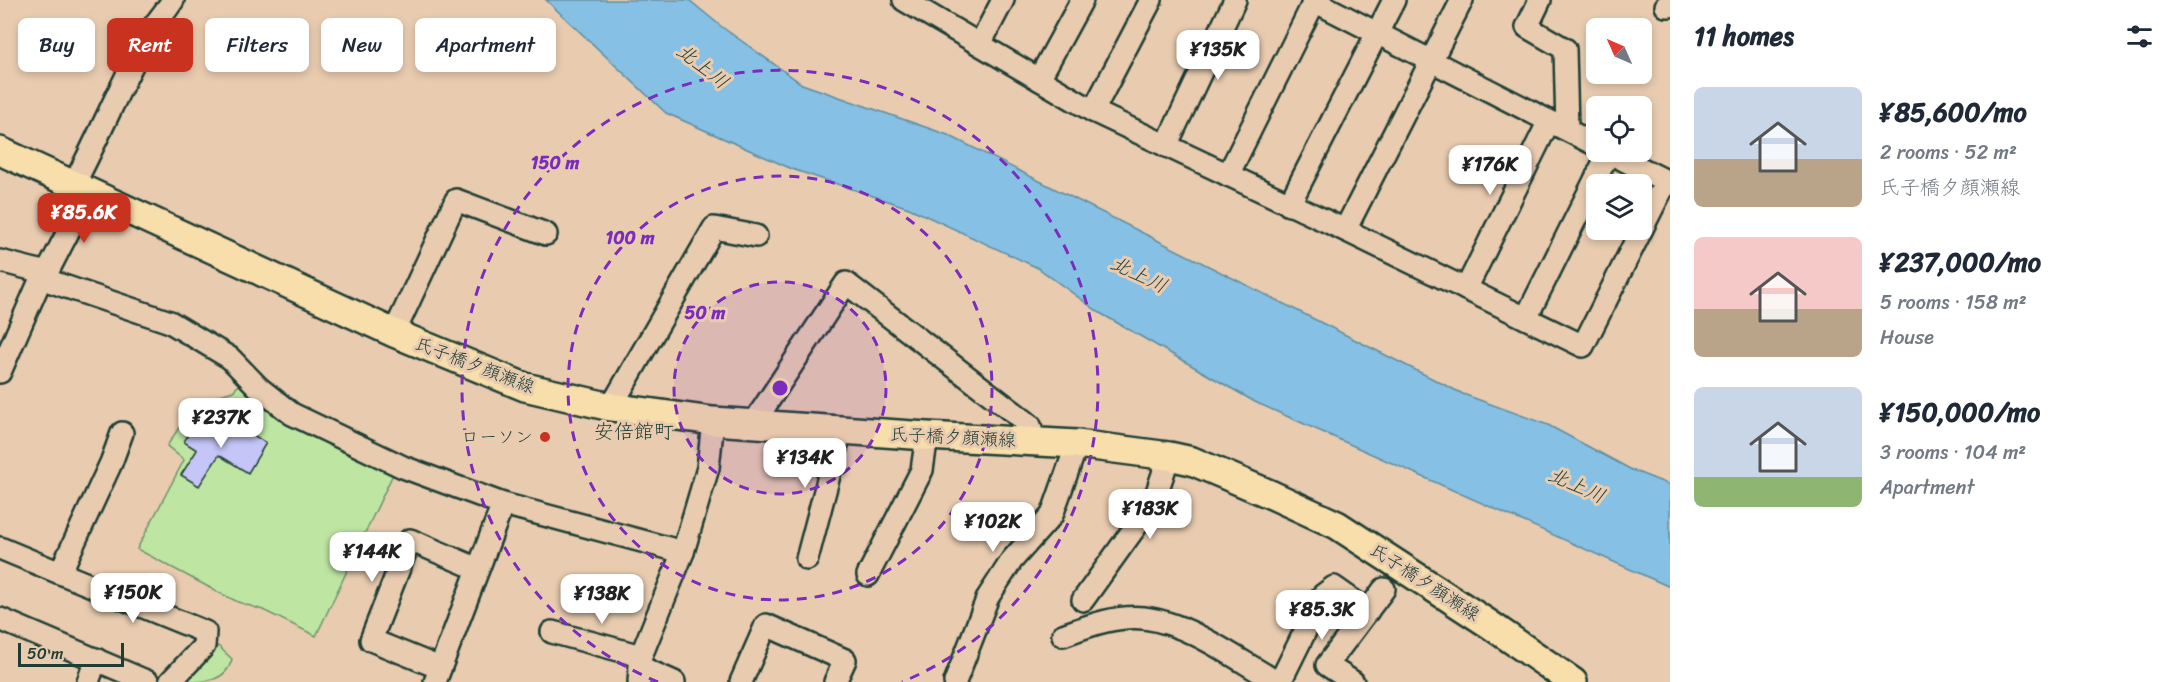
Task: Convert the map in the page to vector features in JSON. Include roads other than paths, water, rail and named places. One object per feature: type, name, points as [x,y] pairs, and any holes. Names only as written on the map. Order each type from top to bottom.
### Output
[{"type":"main road","name":"氏子橋夕顔瀬線","points":[[0,151],[394,333],[525,387],[610,407],[713,421],[1077,444],[1192,461],[1337,525],[1574,682]]},
{"type":"street","points":[[0,372],[44,276],[134,63],[152,29],[173,0]]},
{"type":"street","points":[[904,0],[935,8],[980,44],[1093,111],[1583,346],[1668,182],[1628,162]]},
{"type":"street","points":[[980,44],[1003,0]]},
{"type":"street","points":[[1039,79],[1082,0]]},
{"type":"street","points":[[1093,111],[1151,0]]},
{"type":"street","points":[[1166,146],[1235,0]]},
{"type":"street","points":[[1228,175],[1313,0],[1586,140]]},
{"type":"street","points":[[1289,205],[1394,0]]},
{"type":"street","points":[[1345,230],[1462,0]]},
{"type":"street","points":[[1466,289],[1558,125],[1565,49],[1527,27],[1540,0]]},
{"type":"street","points":[[1526,318],[1603,162]]},
{"type":"street","points":[[394,333],[456,200],[546,234]]},
{"type":"street","points":[[610,407],[714,228],[756,236]]},
{"type":"street","points":[[0,261],[39,271],[52,282],[170,322],[230,358],[259,388],[292,414],[403,467],[503,504],[683,552]]},
{"type":"street","points":[[753,424],[846,284],[1030,425],[1034,441]]},
{"type":"street","points":[[640,668],[683,552],[708,468],[713,421]]},
{"type":"street","points":[[807,559],[841,430]]},
{"type":"street","points":[[60,573],[111,463],[122,433]]},
{"type":"street","points":[[868,575],[922,470],[927,436]]},
{"type":"street","points":[[955,682],[988,597],[1012,560],[1053,515],[1077,444]]},
{"type":"street","points":[[1083,600],[1154,501],[1169,456]]},
{"type":"street","points":[[478,569],[410,540],[371,640],[438,675],[503,504]]},
{"type":"street","points":[[0,548],[205,632],[204,646],[170,682]]},
{"type":"street","points":[[1063,635],[1104,621],[1143,618],[1179,626],[1278,682],[1323,596],[1334,587],[1368,611]]},
{"type":"street","points":[[1353,682],[1327,665],[1384,590]]},
{"type":"street","points":[[0,619],[148,682]]},
{"type":"street","points":[[741,682],[765,625],[845,660],[835,682]]},
{"type":"street","points":[[552,632],[674,682]]},
{"type":"street","points":[[88,682],[96,659]]},
{"type":"water","name":"北上川","points":[[546,0],[689,0],[722,27],[802,84],[948,135],[1463,394],[1548,425],[1632,470],[1670,485],[1670,587],[1255,402],[1100,313],[1038,268],[909,208],[792,169],[666,113]]},
{"type":"place","name":"ローソン","points":[[545,437]]},
{"type":"district","name":"安倍館町","points":[[634,431]]}]
